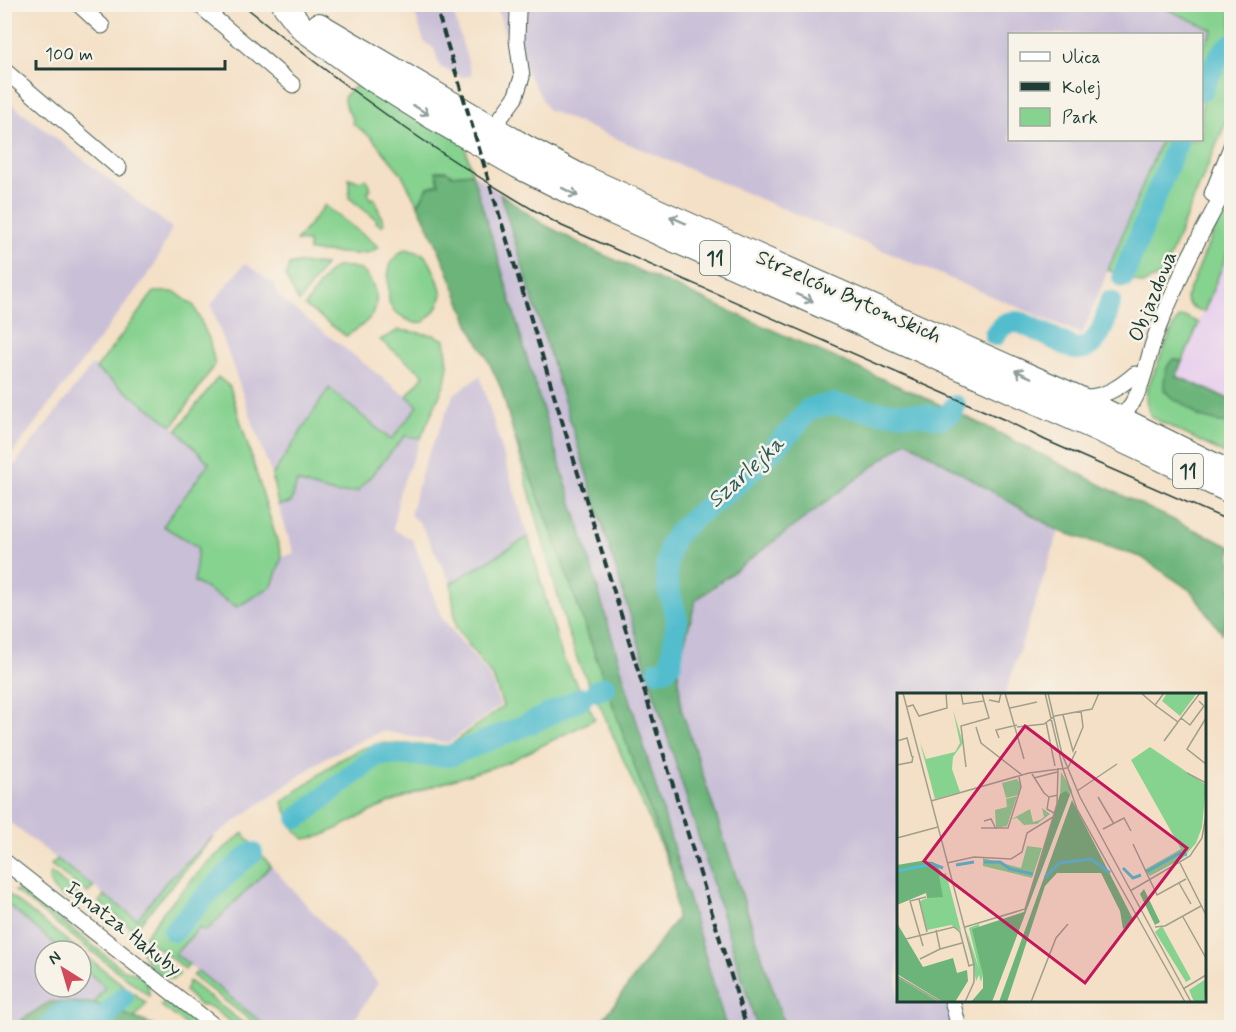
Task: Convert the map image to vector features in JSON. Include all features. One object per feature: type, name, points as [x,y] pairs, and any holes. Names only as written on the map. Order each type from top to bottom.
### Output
[{"type":"highway","name":"Strzelców Bytomskich","points":[[284,5],[525,147],[578,175],[1076,397],[1119,418],[1148,442],[1232,492]]},
{"type":"highway","name":"11","points":[[284,5],[303,29],[372,80],[518,166],[592,203],[1080,422]]},
{"type":"highway","name":"Strzelców Bytomskich","points":[[1080,422],[1148,442],[1232,474]]},
{"type":"street","points":[[78,4],[102,26]]},
{"type":"street","points":[[198,4],[294,85]]},
{"type":"street","points":[[493,128],[515,98],[522,77],[517,40],[518,11],[521,4]]},
{"type":"street","points":[[4,69],[118,168]]},
{"type":"street","points":[[1191,254],[1203,216],[1232,144]]},
{"type":"street","name":"Objazdowa","points":[[1119,418],[1135,398],[1155,338],[1191,254],[1232,173]]},
{"type":"street","points":[[1080,422],[1106,423],[1119,418],[1128,389],[1155,338]]},
{"type":"street","points":[[1076,397],[1095,397],[1110,392],[1135,374]]},
{"type":"street","points":[[1135,398],[1136,414],[1148,442]]},
{"type":"street","name":"Ignatza Hakuby","points":[[4,861],[217,1028]]},
{"type":"street","points":[[952,1002],[958,1028]]},
{"type":"shaded area","points":[[1158,4],[1213,30],[1203,47],[1203,33],[1008,33],[1008,141],[1161,141],[1082,334],[548,110],[503,28],[497,5]]},
{"type":"shaded area","points":[[412,5],[451,5],[472,75],[463,77],[440,67],[434,49],[424,41]]},
{"type":"shaded area","points":[[5,99],[172,228],[153,268],[5,463]]},
{"type":"shaded area","points":[[472,173],[500,193],[757,1027],[726,1027],[582,535]]},
{"type":"shaded area","points":[[1231,244],[1231,400],[1176,376]]},
{"type":"shaded area","points":[[245,263],[275,285],[277,296],[419,406],[391,440],[329,388],[272,476],[211,305]]},
{"type":"shaded area","points":[[92,365],[173,426],[209,462],[272,586],[282,557],[294,553],[278,505],[291,503],[297,482],[337,494],[358,491],[405,436],[421,438],[400,490],[393,529],[413,540],[441,617],[488,674],[500,705],[448,743],[382,731],[326,757],[213,837],[167,881],[137,920],[5,819],[4,479]]},
{"type":"shaded area","points":[[480,376],[528,537],[451,583],[420,523],[410,515],[424,465],[454,394]]},
{"type":"shaded area","points":[[907,441],[1059,531],[1005,693],[897,693],[897,1002],[956,1002],[964,1027],[785,1027],[681,708],[678,666],[696,600]]},
{"type":"shaded area","points":[[271,866],[378,983],[350,1027],[267,1027],[175,954],[199,928],[206,931]]},
{"type":"shaded area","points":[[4,902],[49,939],[33,939],[33,999],[93,999],[93,976],[105,987],[94,1003],[49,1002],[11,1027],[5,1027]]},
{"type":"green space","points":[[1158,5],[1231,5],[1231,110],[1162,275],[1142,284],[1108,270],[1161,141],[1203,141],[1203,47],[1213,30]]},
{"type":"green space","points":[[362,82],[464,142],[472,173],[452,175],[446,171],[436,171],[439,184],[428,187],[418,205],[401,173],[372,138],[352,123],[353,119],[345,106],[344,98]]},
{"type":"green space","points":[[436,171],[446,171],[452,175],[472,173],[582,535],[726,1027],[595,1027],[608,1013],[677,918],[672,872],[549,524],[514,435],[501,388],[472,331],[438,247],[418,205],[428,187],[439,184]]},
{"type":"green space","points":[[349,178],[358,181],[366,179],[371,189],[368,191],[370,199],[374,198],[384,223],[381,226],[376,222],[377,220],[349,198]]},
{"type":"green space","points":[[1231,190],[1231,244],[1204,312],[1190,306],[1186,298]]},
{"type":"green space","points":[[500,193],[543,224],[595,251],[932,401],[1231,547],[1231,604],[1222,633],[1191,591],[1141,557],[1059,531],[907,441],[696,600],[678,666],[681,708],[785,1027],[757,1027]]},
{"type":"green space","points":[[325,205],[379,247],[371,252],[356,254],[309,251],[308,242],[296,241]]},
{"type":"green space","points":[[406,249],[423,254],[429,261],[442,294],[438,307],[424,322],[414,323],[406,319],[394,311],[389,302],[388,276],[391,262]]},
{"type":"green space","points":[[298,263],[325,265],[299,302],[286,278],[289,265]]},
{"type":"green space","points":[[336,267],[360,270],[369,279],[375,292],[376,305],[369,319],[346,336],[305,306],[327,274]]},
{"type":"green space","points":[[154,292],[175,292],[194,306],[209,339],[215,364],[173,426],[96,369]]},
{"type":"green space","points":[[1180,317],[1186,317],[1199,323],[1176,376],[1231,400],[1231,457],[1151,417],[1146,400],[1147,389],[1175,323]]},
{"type":"green space","points":[[399,330],[434,335],[445,340],[448,365],[445,383],[421,438],[405,436],[358,491],[337,494],[297,482],[291,503],[278,505],[272,476],[329,388],[391,440],[418,406],[407,396],[424,375],[380,340]]},
{"type":"green space","points":[[1173,359],[1182,361],[1176,376],[1231,400],[1231,425],[1200,417],[1174,400],[1164,390],[1166,370]]},
{"type":"green space","points":[[218,377],[230,387],[282,557],[272,586],[237,607],[194,582],[198,547],[163,526],[209,463],[177,430]]},
{"type":"green space","points":[[514,435],[549,524],[672,872],[602,710],[579,664],[567,629]]},
{"type":"green space","points":[[528,537],[562,656],[595,719],[509,762],[427,788],[376,809],[322,836],[305,839],[296,832],[282,802],[339,760],[380,743],[449,746],[503,706],[493,677],[456,628],[451,583]]},
{"type":"green space","points":[[243,833],[271,866],[206,931],[199,928],[175,954],[189,964],[185,969],[144,937],[208,862]]},
{"type":"green space","points":[[213,837],[134,930],[99,902],[104,895],[137,919],[167,881]]},
{"type":"green space","points":[[57,859],[94,887],[88,893],[51,865]]},
{"type":"green space","points":[[50,872],[82,898],[70,899],[58,894],[51,885]]},
{"type":"green space","points":[[22,889],[36,895],[45,908],[84,939],[76,939],[15,891]]},
{"type":"green space","points":[[8,894],[65,939],[49,939],[5,902]]},
{"type":"green space","points":[[142,945],[180,974],[173,979],[151,967],[144,957]]},
{"type":"green space","points":[[93,946],[124,970],[143,977],[149,990],[149,996],[93,952]]},
{"type":"green space","points":[[93,961],[146,1003],[135,1018],[94,1003],[105,987],[93,976]]},
{"type":"green space","points":[[198,971],[267,1027],[259,1027],[193,976]]},
{"type":"green space","points":[[189,981],[248,1027],[237,1027],[211,1007],[199,1005],[185,991]]},
{"type":"green space","points":[[49,1002],[94,1003],[154,1025],[151,1028],[11,1027]]},
{"type":"green space","points":[[167,1002],[173,1003],[206,1027],[189,1027],[160,1005]]},
{"type":"waterway","name":"Szarlejka","points":[[1203,88],[1218,59],[1232,44]]},
{"type":"waterway","name":"Szarlejka","points":[[1123,277],[1178,141]]},
{"type":"waterway","name":"Szarlejka","points":[[995,335],[1006,324],[1017,322],[1075,349],[1083,348],[1090,345],[1100,333],[1110,302]]},
{"type":"waterway","name":"Szarlejka","points":[[658,671],[666,669],[671,663],[677,619],[668,587],[666,567],[670,545],[692,519],[738,483],[771,451],[809,409],[832,404],[879,412],[942,418],[955,406]]},
{"type":"waterway","name":"Szarlejka","points":[[596,691],[605,687]]},
{"type":"waterway","name":"Szarlejka","points":[[298,818],[378,754],[449,756],[531,723],[582,698]]},
{"type":"waterway","name":"Szarlejka","points":[[174,931],[221,880],[252,853]]},
{"type":"waterway","points":[[198,904],[203,914]]},
{"type":"waterway","name":"Szarlejka","points":[[49,1028],[61,1014],[105,1017],[123,998]]},
{"type":"tram line","points":[[242,4],[319,65],[437,150],[562,226],[1232,522]]},
{"type":"railway","points":[[435,4],[747,1028]]}]
